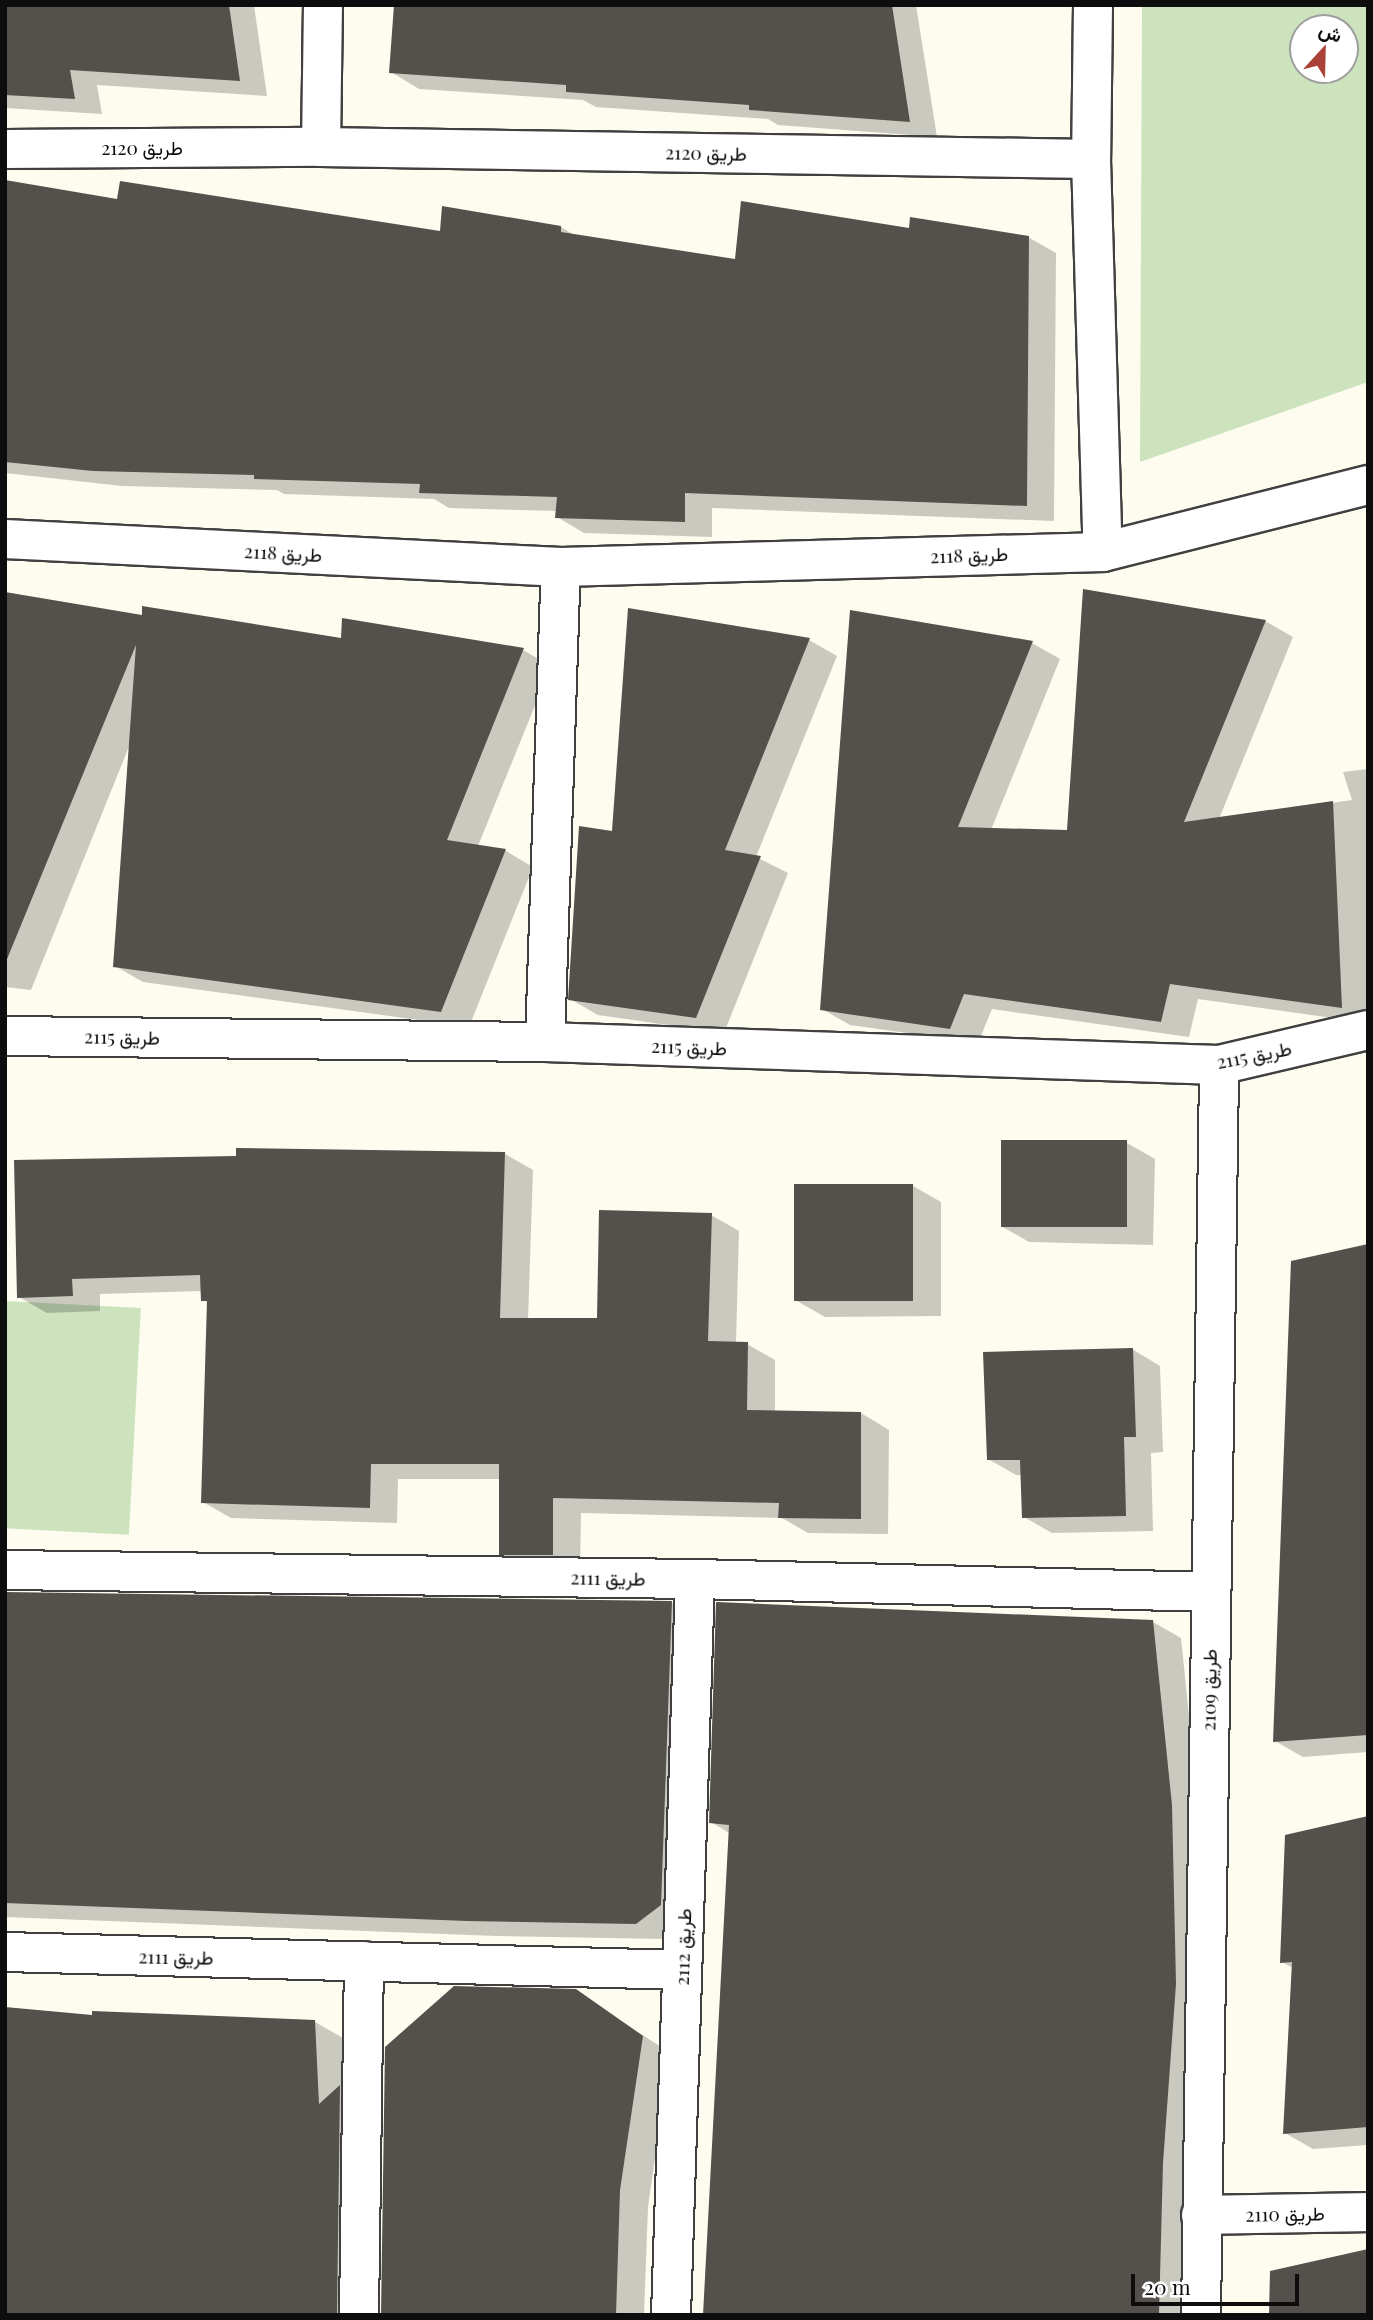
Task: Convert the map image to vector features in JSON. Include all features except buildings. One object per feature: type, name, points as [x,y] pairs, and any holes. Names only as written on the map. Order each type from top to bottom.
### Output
[{"type":"street","points":[[321,147],[323,5]]},
{"type":"street","points":[[1093,5],[1091,159],[1103,552]]},
{"type":"street","name":"طريق 2120","points":[[5,149],[321,147],[1091,159]]},
{"type":"street","name":"طريق 2118","points":[[5,539],[561,567],[1103,552],[1368,485]]},
{"type":"street","points":[[545,1042],[561,567]]},
{"type":"street","name":"طريق 2115","points":[[5,1036],[545,1042],[1219,1065],[1368,1030]]},
{"type":"street","name":"طريق 2109","points":[[1201,2315],[1219,1065]]},
{"type":"street","name":"طريق 2111","points":[[5,1570],[695,1579],[1211,1592]]},
{"type":"street","name":"طريق 2112","points":[[671,2315],[695,1579]]},
{"type":"street","name":"طريق 2111","points":[[5,1952],[682,1970]]},
{"type":"street","points":[[359,2315],[364,1962]]},
{"type":"street","name":"طريق 2110","points":[[1201,2215],[1368,2212]]},
{"type":"green space","points":[[1142,5],[1368,5],[1368,382],[1140,462]]},
{"type":"green space","points":[[5,1301],[141,1308],[129,1535],[5,1528]]}]
